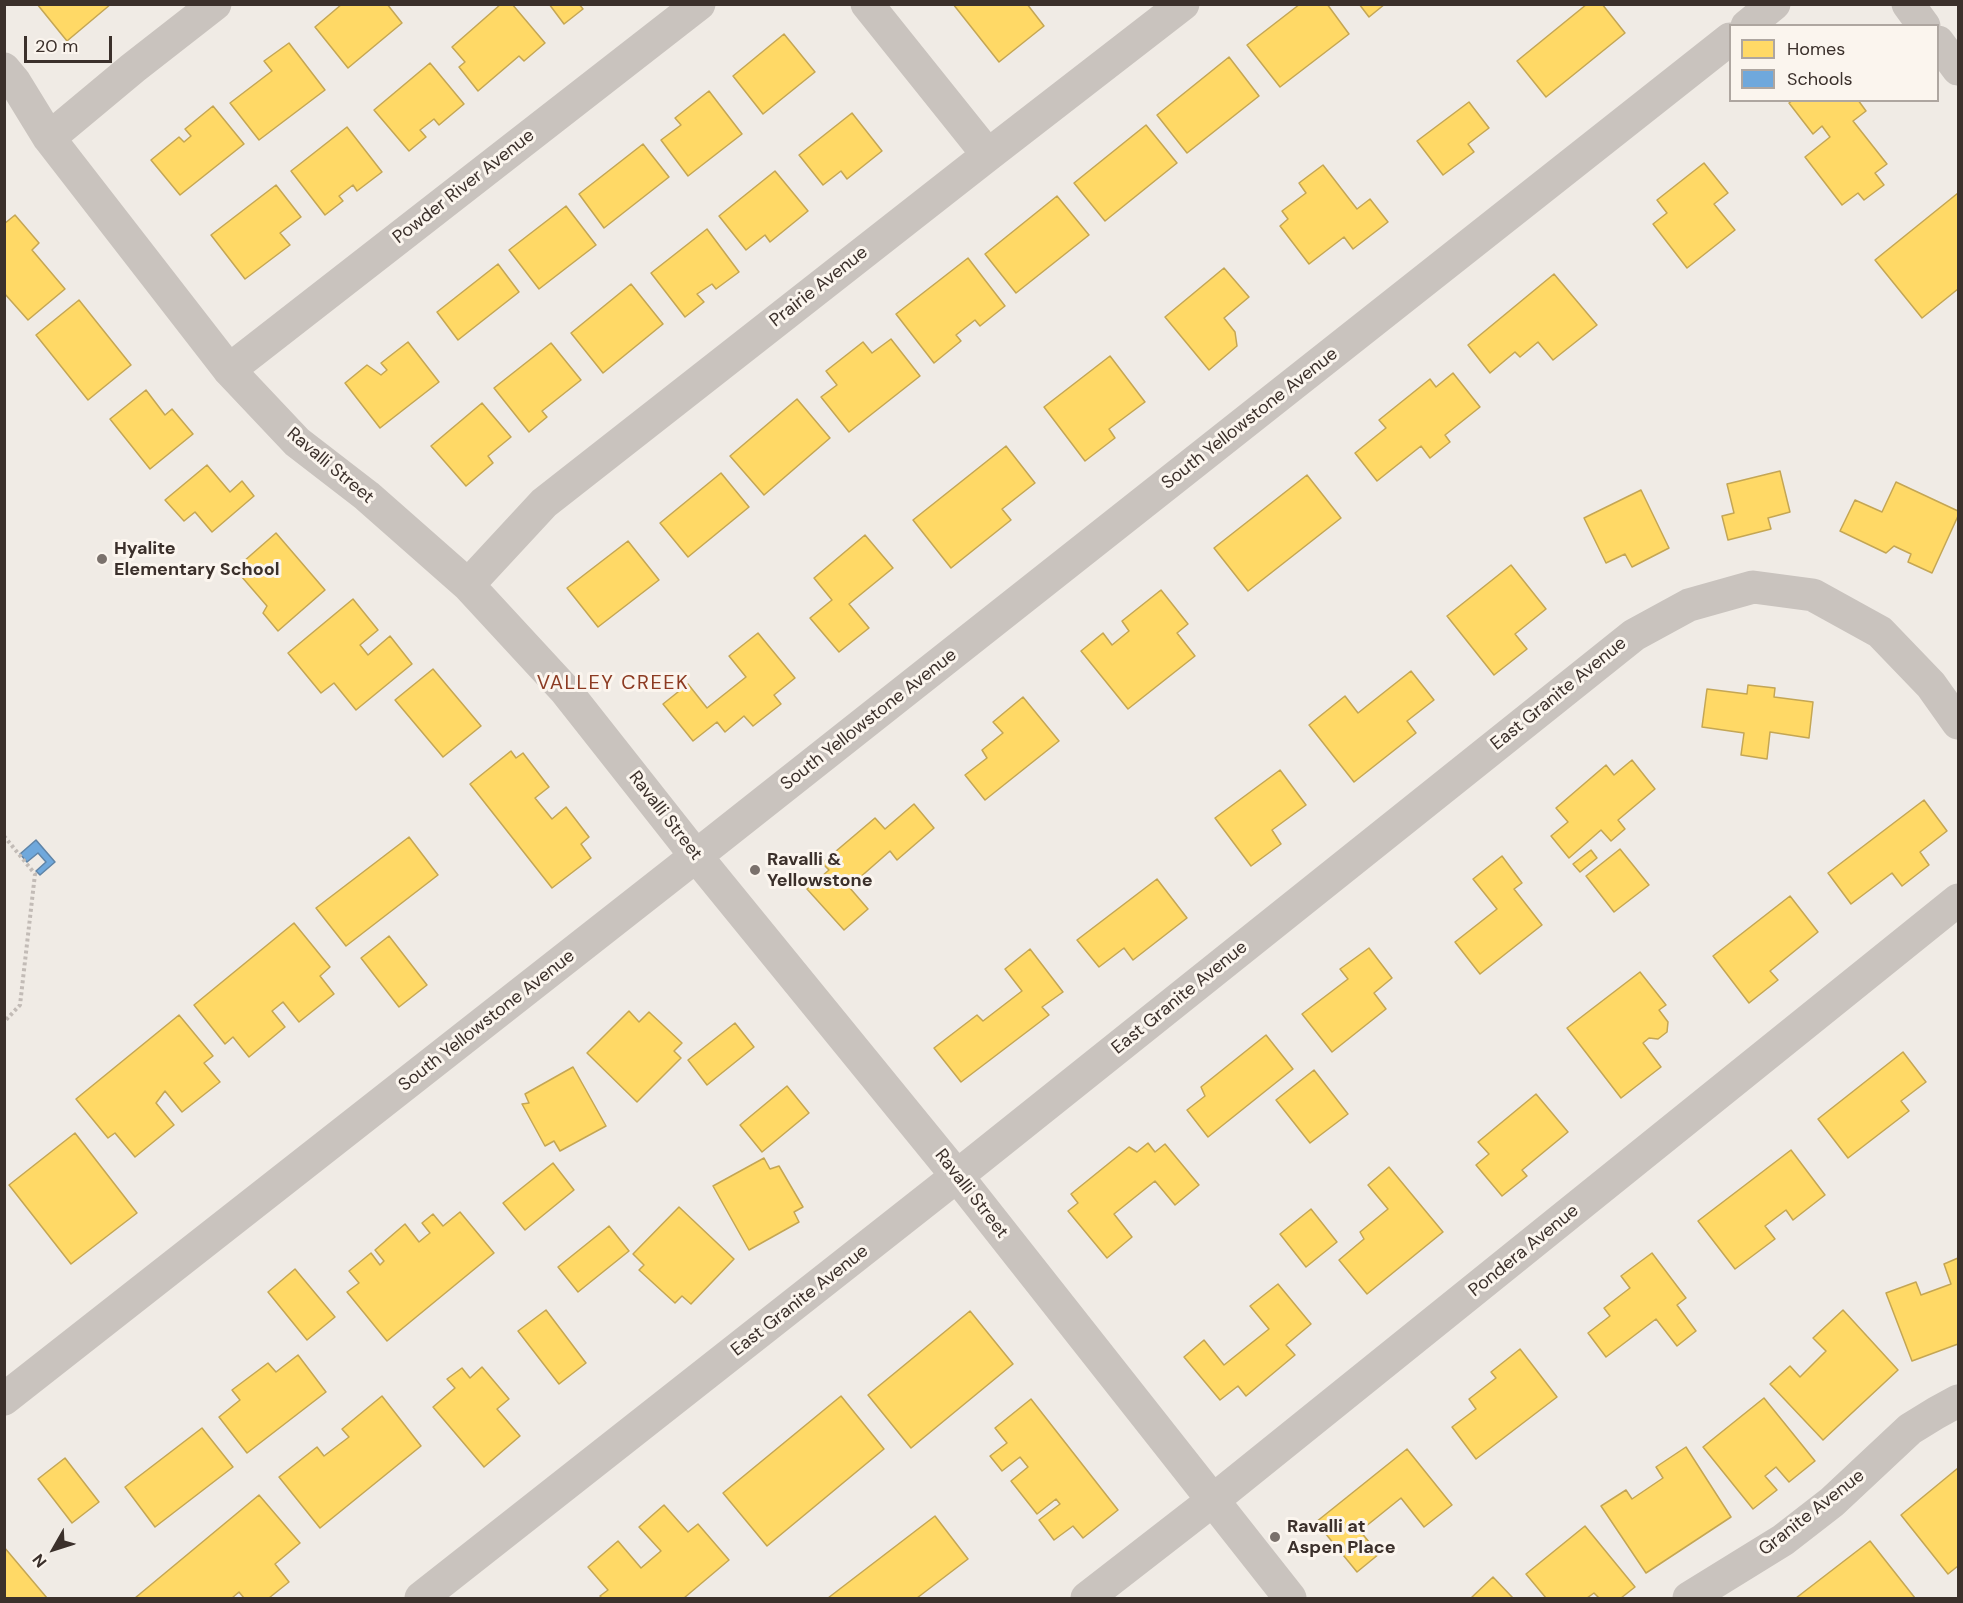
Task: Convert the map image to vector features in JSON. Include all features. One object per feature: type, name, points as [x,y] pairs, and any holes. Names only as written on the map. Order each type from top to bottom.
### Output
[{"type":"street","points":[[49,138],[215,4]]},
{"type":"street","name":"Powder River Avenue","points":[[229,370],[699,4]]},
{"type":"street","points":[[867,4],[988,155]]},
{"type":"street","name":"Prairie Avenue","points":[[468,585],[544,503],[1184,4]]},
{"type":"street","points":[[1749,24],[1774,4]]},
{"type":"street","points":[[1908,4],[1923,24]]},
{"type":"street","name":"South Yellowstone Avenue","points":[[4,1399],[1729,41]]},
{"type":"street","points":[[1939,43],[1959,69]]},
{"type":"street","name":"Ravalli Street","points":[[4,69],[14,81],[49,138],[229,370],[297,442],[367,496],[468,585],[565,690],[696,856],[957,1176],[1290,1599]]},
{"type":"street","name":"East Granite Avenue","points":[[421,1599],[957,1176],[1634,635],[1689,605],[1753,587],[1813,595],[1880,632],[1931,685],[1959,723]]},
{"type":"street","name":"Pondera Avenue","points":[[1087,1599],[1959,900]]},
{"type":"street","name":"Granite Avenue","points":[[1689,1599],[1783,1540],[1832,1502],[1910,1429],[1959,1401]]},
{"type":"path","points":[[4,836],[35,874],[20,1005],[4,1022]]},
{"type":"building: Homes","points":[[37,4],[111,4],[67,41]]},
{"type":"building: Homes","points":[[342,4],[387,4],[402,23],[348,68],[315,27]]},
{"type":"building: Homes","points":[[501,4],[512,4],[545,43],[524,61],[519,56],[478,91],[459,67],[465,62],[452,47]]},
{"type":"building: Homes","points":[[549,4],[579,4],[583,9],[564,24]]},
{"type":"building: Homes","points":[[953,4],[1027,4],[1044,26],[999,62]]},
{"type":"building: Homes","points":[[1300,4],[1327,4],[1349,34],[1280,87],[1247,45]]},
{"type":"building: Homes","points":[[1359,4],[1385,4],[1369,17]]},
{"type":"building: Homes","points":[[1587,4],[1602,4],[1625,33],[1546,97],[1517,61]]},
{"type":"building: Homes","points":[[784,34],[815,72],[763,114],[733,76]]},
{"type":"building: Homes","points":[[289,43],[325,90],[259,140],[230,103],[272,71],[264,61]]},
{"type":"building: Homes","points":[[1229,57],[1259,96],[1187,153],[1157,115]]},
{"type":"building: Homes","points":[[430,63],[464,104],[439,125],[434,119],[420,130],[426,137],[409,151],[374,110]]},
{"type":"building: Homes","points":[[709,91],[742,134],[688,176],[661,140],[681,125],[675,118]]},
{"type":"building: Homes","points":[[1469,102],[1489,128],[1468,144],[1474,152],[1443,175],[1417,141]]},
{"type":"building: Homes","points":[[1859,102],[1866,111],[1853,121],[1887,164],[1875,173],[1884,185],[1864,200],[1858,193],[1842,205],[1805,157],[1830,137],[1822,126],[1813,134],[1789,103]]},
{"type":"building: Homes","points":[[213,106],[244,144],[180,195],[151,160],[179,137],[184,142],[191,136],[185,129]]},
{"type":"building: Homes","points":[[852,113],[882,151],[847,179],[841,171],[823,185],[799,155]]},
{"type":"building: Homes","points":[[1146,125],[1177,163],[1105,221],[1074,183]]},
{"type":"building: Homes","points":[[347,127],[382,172],[357,191],[353,185],[339,196],[343,201],[325,215],[291,171]]},
{"type":"building: Homes","points":[[643,144],[669,177],[604,228],[579,194]]},
{"type":"building: Homes","points":[[1704,163],[1728,193],[1714,204],[1735,230],[1687,268],[1653,224],[1667,213],[1657,200]]},
{"type":"building: Homes","points":[[1323,165],[1357,209],[1370,199],[1388,222],[1353,249],[1344,237],[1309,264],[1280,226],[1288,219],[1282,211],[1306,193],[1299,183]]},
{"type":"building: Homes","points":[[775,171],[808,211],[770,242],[765,235],[746,250],[719,216]]},
{"type":"building: Homes","points":[[276,185],[301,217],[280,233],[290,245],[245,279],[211,235]]},
{"type":"building: Homes","points":[[1958,193],[1958,289],[1922,318],[1875,260]]},
{"type":"building: Homes","points":[[1057,196],[1089,235],[1016,293],[985,254]]},
{"type":"building: Homes","points":[[566,206],[596,245],[539,289],[509,250]]},
{"type":"building: Homes","points":[[15,215],[39,243],[32,250],[65,289],[28,320],[4,293],[4,224]]},
{"type":"building: Homes","points":[[707,229],[739,272],[716,289],[712,284],[697,294],[704,302],[685,317],[651,273]]},
{"type":"building: Homes","points":[[968,258],[1005,306],[980,326],[975,320],[956,335],[961,341],[934,363],[896,314]]},
{"type":"building: Homes","points":[[498,264],[519,292],[458,340],[437,312]]},
{"type":"building: Homes","points":[[1224,268],[1249,297],[1224,318],[1235,332],[1237,346],[1209,370],[1165,317]]},
{"type":"building: Homes","points":[[1554,274],[1597,325],[1553,360],[1538,342],[1520,357],[1515,352],[1490,373],[1468,345]]},
{"type":"building: Homes","points":[[631,284],[663,324],[603,373],[571,333]]},
{"type":"building: Homes","points":[[79,300],[131,365],[88,400],[36,335]]},
{"type":"building: Homes","points":[[891,339],[920,376],[849,432],[821,397],[837,385],[826,371],[863,342],[872,353]]},
{"type":"building: Homes","points":[[408,342],[439,382],[380,428],[345,383],[367,365],[381,375],[387,370],[381,363]]},
{"type":"building: Homes","points":[[551,343],[581,380],[542,411],[547,417],[529,432],[494,388]]},
{"type":"building: Homes","points":[[1110,356],[1145,402],[1109,429],[1115,438],[1085,461],[1044,407]]},
{"type":"building: Homes","points":[[1453,373],[1480,407],[1445,435],[1450,442],[1430,458],[1421,446],[1377,481],[1355,453],[1386,428],[1379,420],[1430,379],[1436,387]]},
{"type":"building: Homes","points":[[146,390],[165,415],[172,409],[193,434],[150,469],[110,419]]},
{"type":"building: Homes","points":[[797,399],[830,438],[764,495],[730,456]]},
{"type":"building: Homes","points":[[482,403],[511,437],[488,456],[493,463],[466,486],[431,446]]},
{"type":"building: Homes","points":[[1006,446],[1035,483],[1002,509],[1011,520],[951,568],[913,520]]},
{"type":"building: Homes","points":[[207,465],[230,492],[242,481],[254,496],[212,532],[195,512],[184,521],[165,500]]},
{"type":"building: Homes","points":[[1780,471],[1790,512],[1768,518],[1771,529],[1728,540],[1722,516],[1734,513],[1727,484]]},
{"type":"building: Homes","points":[[721,473],[749,507],[688,557],[660,523]]},
{"type":"building: Homes","points":[[1307,475],[1341,518],[1248,591],[1214,548]]},
{"type":"building: Homes","points":[[1896,482],[1958,511],[1958,516],[1932,573],[1908,562],[1911,554],[1894,546],[1886,553],[1840,531],[1855,500],[1882,512]]},
{"type":"building: Homes","points":[[1641,490],[1669,548],[1632,567],[1625,554],[1606,563],[1584,518]]},
{"type":"building: Homes","points":[[276,533],[325,590],[278,631],[263,613],[267,606],[235,569]]},
{"type":"building: Homes","points":[[865,535],[893,568],[849,604],[869,628],[839,652],[810,618],[832,600],[814,578]]},
{"type":"building: Homes","points":[[628,541],[659,580],[598,627],[567,588]]},
{"type":"building: Homes","points":[[1511,565],[1546,609],[1515,634],[1527,649],[1494,675],[1447,616]]},
{"type":"building: Homes","points":[[1161,590],[1188,624],[1177,633],[1195,656],[1128,709],[1081,651],[1103,633],[1112,645],[1129,631],[1122,621]]},
{"type":"building: Homes","points":[[353,599],[378,630],[360,645],[368,655],[390,636],[412,664],[356,710],[334,683],[321,693],[288,653]]},
{"type":"building: Homes","points":[[758,633],[795,678],[774,695],[781,704],[753,726],[744,716],[725,732],[717,722],[693,741],[663,704],[688,684],[707,708],[746,677],[729,656]]},
{"type":"building: Homes","points":[[433,669],[481,726],[443,757],[395,700]]},
{"type":"building: Homes","points":[[1411,671],[1434,700],[1407,721],[1416,733],[1354,782],[1309,725],[1345,696],[1358,713]]},
{"type":"building: Homes","points":[[1748,685],[1775,688],[1774,697],[1813,702],[1809,738],[1770,732],[1767,759],[1741,755],[1744,733],[1702,727],[1707,689],[1747,694]]},
{"type":"building: Homes","points":[[1023,697],[1059,741],[985,800],[965,775],[987,758],[982,750],[1003,733],[993,722]]},
{"type":"building: Homes","points":[[511,751],[516,758],[523,753],[549,787],[535,798],[552,819],[566,807],[589,837],[581,844],[591,858],[552,888],[470,784]]},
{"type":"building: Homes","points":[[1632,760],[1655,789],[1618,820],[1625,829],[1611,841],[1601,830],[1569,858],[1551,836],[1568,822],[1556,808],[1606,765],[1614,775]]},
{"type":"building: Homes","points":[[1280,770],[1306,805],[1272,830],[1281,844],[1251,866],[1215,818]]},
{"type":"building: Homes","points":[[1924,800],[1947,831],[1920,852],[1929,865],[1902,886],[1892,873],[1851,904],[1828,873]]},
{"type":"building: Homes","points":[[914,804],[934,828],[897,860],[890,851],[849,887],[868,909],[844,930],[807,889],[829,870],[822,863],[875,818],[885,829]]},
{"type":"building: Homes","points":[[409,837],[438,875],[346,946],[316,908]]},
{"type":"building: Homes","points":[[1620,849],[1649,885],[1614,912],[1586,876]]},
{"type":"building: Homes","points":[[1591,850],[1597,858],[1580,872],[1573,864]]},
{"type":"building: Homes","points":[[1502,856],[1522,883],[1514,889],[1542,925],[1480,974],[1455,942],[1497,909],[1473,879]]},
{"type":"building: Homes","points":[[1157,879],[1187,918],[1133,960],[1124,948],[1099,967],[1077,940]]},
{"type":"building: Homes","points":[[1790,896],[1818,932],[1770,971],[1778,980],[1749,1003],[1713,956]]},
{"type":"building: Homes","points":[[294,923],[330,967],[320,976],[334,994],[299,1022],[283,1002],[272,1011],[285,1027],[249,1057],[233,1037],[225,1044],[194,1005]]},
{"type":"building: Homes","points":[[389,936],[427,985],[399,1007],[361,958]]},
{"type":"building: Homes","points":[[1369,948],[1392,978],[1374,993],[1386,1009],[1332,1052],[1302,1014],[1348,979],[1340,969]]},
{"type":"building: Homes","points":[[1030,949],[1063,992],[1042,1007],[1049,1015],[961,1082],[934,1048],[977,1015],[983,1021],[1022,991],[1005,969]]},
{"type":"building: Homes","points":[[1640,972],[1666,1005],[1659,1010],[1668,1022],[1667,1032],[1658,1039],[1649,1038],[1643,1043],[1661,1067],[1621,1098],[1567,1028]]},
{"type":"building: Homes","points":[[629,1011],[639,1022],[649,1012],[682,1043],[674,1051],[681,1058],[637,1102],[587,1053]]},
{"type":"building: Homes","points":[[179,1015],[213,1056],[204,1063],[220,1082],[182,1112],[165,1091],[156,1103],[174,1125],[135,1157],[115,1133],[108,1138],[76,1099]]},
{"type":"building: Homes","points":[[735,1023],[754,1047],[707,1085],[688,1060]]},
{"type":"building: Homes","points":[[1266,1035],[1293,1069],[1208,1137],[1187,1110],[1205,1096],[1201,1087]]},
{"type":"building: Homes","points":[[1903,1052],[1926,1082],[1901,1101],[1909,1111],[1848,1158],[1818,1119]]},
{"type":"building: Homes","points":[[573,1067],[606,1126],[560,1151],[554,1141],[545,1146],[522,1104],[529,1103],[525,1094]]},
{"type":"building: Homes","points":[[1314,1070],[1348,1114],[1310,1143],[1276,1100]]},
{"type":"building: Homes","points":[[787,1086],[809,1113],[762,1152],[740,1125]]},
{"type":"building: Homes","points":[[1536,1094],[1568,1132],[1522,1170],[1527,1176],[1502,1196],[1476,1165],[1489,1154],[1478,1142]]},
{"type":"building: Homes","points":[[75,1133],[137,1213],[71,1264],[9,1185]]},
{"type":"building: Homes","points":[[1148,1143],[1155,1152],[1165,1144],[1199,1185],[1175,1205],[1155,1181],[1114,1214],[1132,1237],[1107,1258],[1068,1211],[1078,1203],[1071,1194],[1129,1147],[1137,1152]]},
{"type":"building: Homes","points":[[1791,1150],[1825,1195],[1793,1220],[1786,1210],[1765,1226],[1775,1239],[1735,1269],[1698,1221]]},
{"type":"building: Homes","points":[[764,1158],[770,1169],[779,1166],[803,1207],[794,1212],[799,1222],[749,1250],[713,1186]]},
{"type":"building: Homes","points":[[553,1163],[574,1190],[525,1230],[503,1203]]},
{"type":"building: Homes","points":[[1389,1167],[1443,1232],[1367,1294],[1339,1260],[1364,1239],[1360,1232],[1388,1209],[1368,1185]]},
{"type":"building: Homes","points":[[679,1207],[734,1259],[691,1304],[682,1296],[675,1303],[639,1270],[644,1265],[633,1254]]},
{"type":"building: Homes","points":[[1311,1209],[1337,1242],[1306,1267],[1280,1234]]},
{"type":"building: Homes","points":[[460,1212],[494,1253],[387,1341],[347,1292],[359,1283],[349,1271],[371,1253],[380,1265],[384,1261],[375,1250],[405,1224],[419,1242],[430,1233],[422,1223],[433,1214],[443,1226]]},
{"type":"building: Homes","points":[[609,1226],[629,1251],[578,1292],[558,1267]]},
{"type":"building: Homes","points":[[1652,1253],[1686,1298],[1677,1305],[1696,1331],[1677,1346],[1656,1319],[1606,1357],[1588,1333],[1610,1316],[1604,1308],[1630,1288],[1621,1276]]},
{"type":"building: Homes","points":[[1958,1258],[1958,1344],[1912,1361],[1886,1293],[1916,1282],[1921,1295],[1951,1284],[1944,1264]]},
{"type":"building: Homes","points":[[295,1269],[335,1317],[307,1340],[268,1292]]},
{"type":"building: Homes","points":[[1278,1284],[1311,1324],[1286,1345],[1295,1355],[1246,1396],[1238,1386],[1220,1400],[1184,1357],[1204,1340],[1224,1365],[1269,1329],[1250,1306]]},
{"type":"building: Homes","points":[[546,1310],[586,1363],[559,1384],[518,1331]]},
{"type":"building: Homes","points":[[1843,1310],[1898,1370],[1823,1440],[1770,1384],[1790,1366],[1800,1377],[1826,1351],[1813,1338]]},
{"type":"building: Homes","points":[[970,1311],[1013,1364],[911,1448],[868,1395]]},
{"type":"building: Homes","points":[[1520,1349],[1557,1397],[1476,1459],[1452,1427],[1476,1409],[1469,1399],[1496,1378],[1491,1372]]},
{"type":"building: Homes","points":[[298,1355],[326,1392],[247,1453],[219,1417],[240,1400],[232,1390],[268,1363],[276,1372]]},
{"type":"building: Homes","points":[[482,1367],[509,1399],[497,1409],[520,1436],[484,1467],[433,1407],[455,1388],[447,1379],[462,1368],[470,1378]]},
{"type":"building: Homes","points":[[382,1396],[421,1446],[320,1528],[279,1477],[317,1447],[324,1456],[349,1437],[342,1429]]},
{"type":"building: Homes","points":[[841,1396],[884,1449],[767,1546],[723,1493]]},
{"type":"building: Homes","points":[[1764,1398],[1815,1461],[1789,1482],[1776,1467],[1765,1476],[1777,1490],[1753,1509],[1703,1447]]},
{"type":"building: Homes","points":[[1031,1399],[1118,1510],[1083,1538],[1073,1526],[1054,1540],[1039,1520],[1060,1504],[1056,1499],[1037,1514],[1011,1481],[1028,1467],[1020,1457],[1002,1471],[990,1456],[1007,1443],[995,1428]]},
{"type":"building: Homes","points":[[202,1428],[233,1467],[155,1527],[125,1487]]},
{"type":"building: Homes","points":[[1686,1447],[1731,1517],[1646,1573],[1601,1506],[1626,1490],[1632,1499],[1663,1478],[1656,1467]]},
{"type":"building: Homes","points":[[1407,1449],[1452,1505],[1424,1527],[1401,1498],[1360,1531],[1379,1554],[1357,1572],[1316,1522]]},
{"type":"building: Homes","points":[[65,1458],[99,1502],[72,1523],[38,1479]]},
{"type":"building: Homes","points":[[1958,1468],[1958,1566],[1948,1574],[1901,1515]]},
{"type":"building: Homes","points":[[259,1495],[300,1543],[275,1564],[289,1582],[269,1598],[244,1598],[239,1592],[232,1598],[135,1598]]},
{"type":"building: Homes","points":[[664,1505],[688,1532],[698,1524],[729,1560],[684,1598],[602,1598],[600,1596],[608,1590],[588,1567],[618,1541],[641,1568],[661,1551],[639,1527]]},
{"type":"building: Homes","points":[[935,1516],[968,1559],[917,1598],[828,1598]]},
{"type":"building: Homes","points":[[1585,1526],[1635,1587],[1621,1598],[1599,1598],[1594,1593],[1587,1598],[1546,1598],[1526,1574]]},
{"type":"building: Homes","points":[[1870,1541],[1915,1598],[1796,1598]]},
{"type":"building: Homes","points":[[4,1547],[47,1598],[4,1598]]},
{"type":"building: Homes","points":[[1493,1577],[1513,1598],[1471,1598]]},
{"type":"building: Schools","points":[[36,840],[55,862],[40,875],[36,871],[46,862],[38,853],[27,862],[20,854]]},
{"type":"place","name":"Hyalite Elementary School","points":[[102,559]]},
{"type":"place","name":"Ravalli & Yellowstone","points":[[755,870]]},
{"type":"place","name":"Ravalli at Aspen Place","points":[[1275,1537]]},
{"type":"district","name":"VALLEY CREEK","points":[[613,684]]}]
